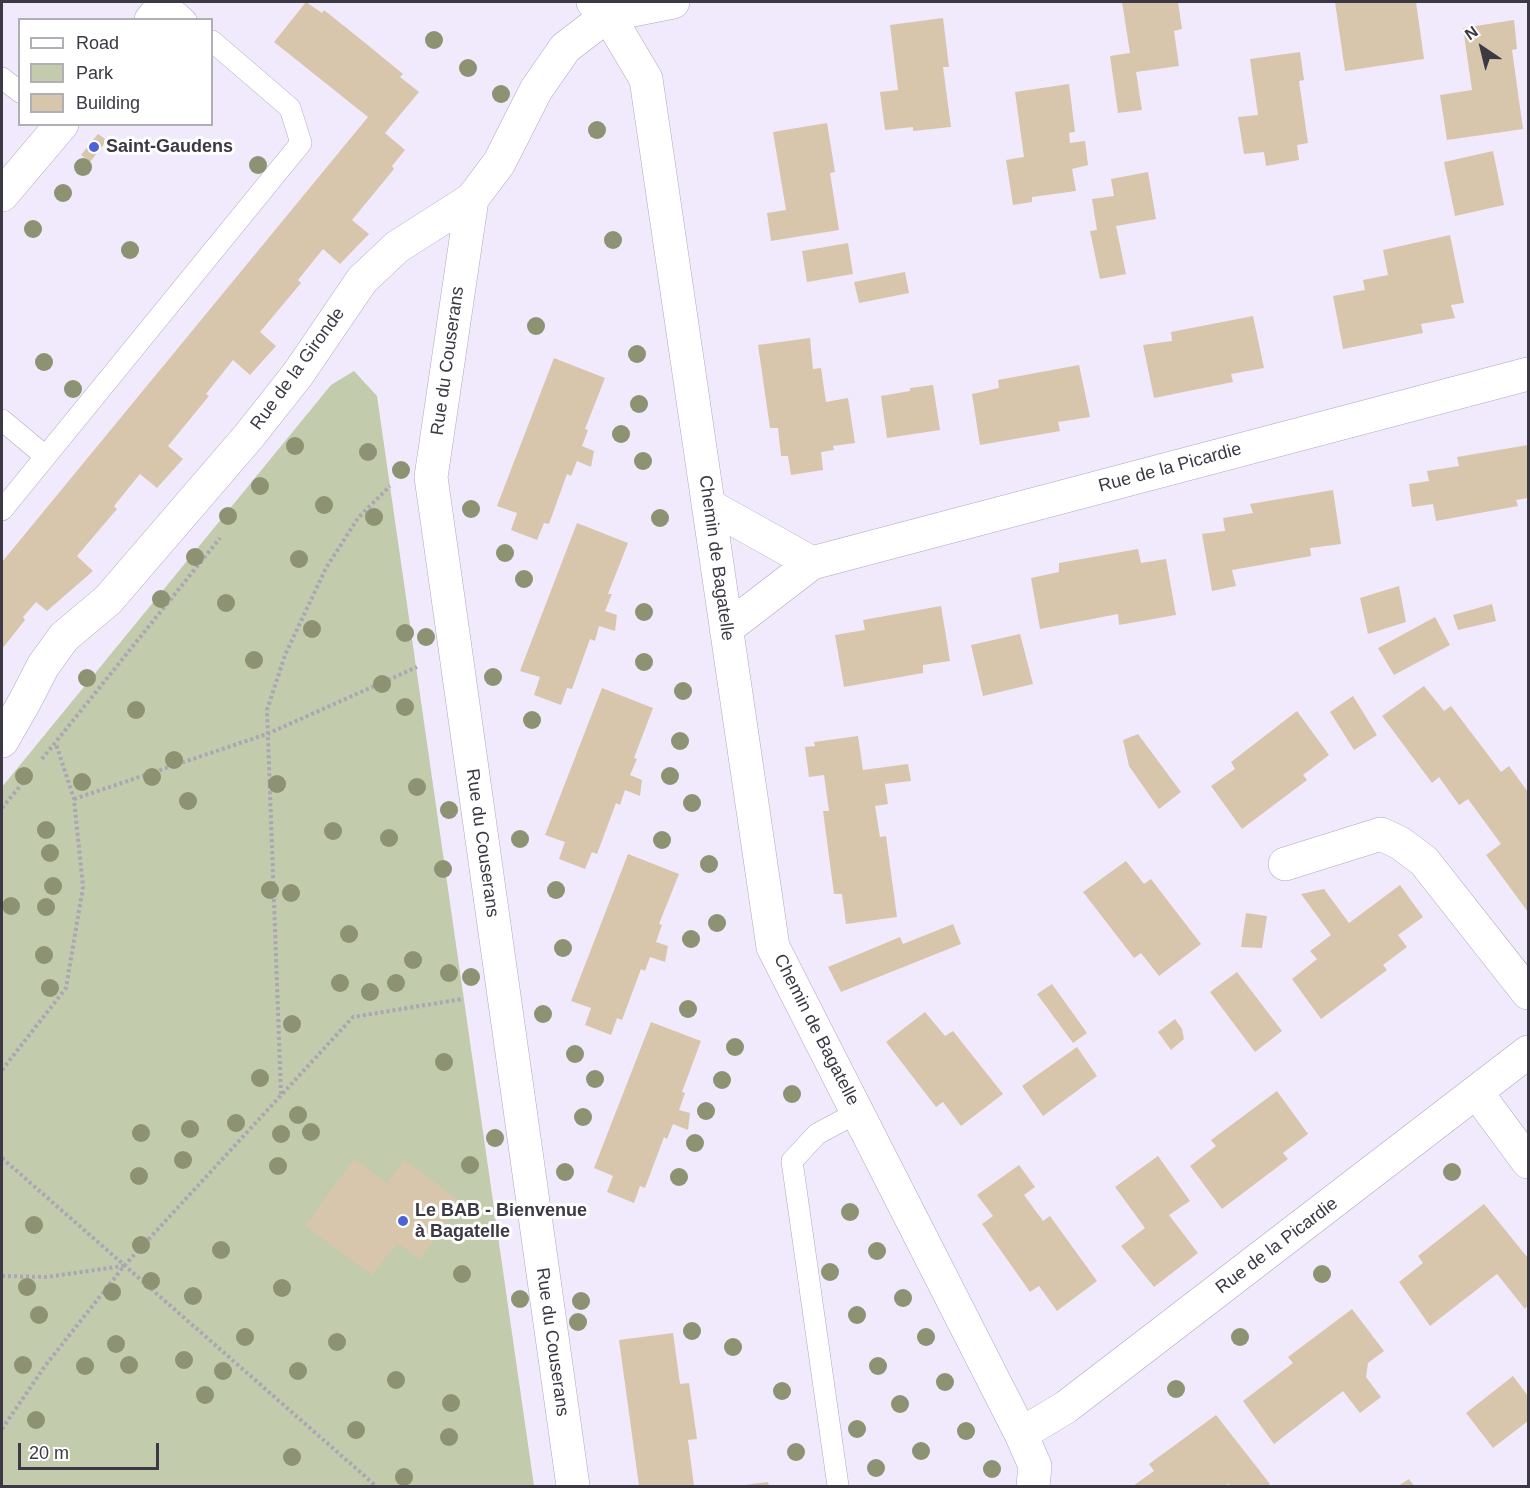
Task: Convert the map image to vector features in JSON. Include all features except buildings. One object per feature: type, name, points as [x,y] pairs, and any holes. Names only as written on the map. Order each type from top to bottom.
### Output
[{"type":"street","points":[[153,18],[166,2]]},
{"type":"street","points":[[601,8],[673,2]]},
{"type":"street","name":"Rue de la Gironde","points":[[2,741],[43,666],[64,637],[108,600],[249,436],[298,374],[362,280],[397,247],[472,199],[499,163],[536,90],[565,48],[601,8]]},
{"type":"street","name":"Chemin de Bagatelle","points":[[601,8],[646,79],[773,947],[1021,1434],[1035,1466],[1032,1486]]},
{"type":"street","points":[[2,195],[60,126]]},
{"type":"street","name":"Rue du Couserans","points":[[472,199],[431,477],[573,1486]]},
{"type":"street","name":"Rue de la Picardie","points":[[726,629],[812,563],[1528,374]]},
{"type":"street","points":[[708,505],[812,563]]},
{"type":"street","points":[[1285,864],[1381,834],[1400,843],[1424,861],[1528,993]]},
{"type":"street","name":"Rue de la Picardie","points":[[1021,1434],[1066,1407],[1528,1052]]},
{"type":"street","points":[[1477,1093],[1528,1162]]},
{"type":"lane","points":[[166,2],[184,18]]},
{"type":"lane","points":[[2,510],[301,143],[290,108],[213,42]]},
{"type":"lane","points":[[2,78],[18,90]]},
{"type":"lane","points":[[2,420],[45,456]]},
{"type":"lane","name":"Chemin de Bagatelle","points":[[838,1486],[792,1161],[817,1134],[858,1112]]},
{"type":"path","points":[[282,1094],[267,710],[285,656],[326,568],[358,518],[390,486],[431,477]]},
{"type":"path","points":[[74,799],[267,734],[416,667],[457,658]]},
{"type":"path","points":[[2,1070],[66,988],[82,887],[74,799],[56,743]]},
{"type":"path","points":[[2,1429],[45,1365],[124,1266],[352,1017],[503,993]]},
{"type":"path","points":[[2,1158],[375,1486]]},
{"type":"path","points":[[2,1276],[46,1277],[124,1266]]},
{"type":"green space","points":[[354,371],[377,396],[534,1486],[2,1486],[2,787],[331,385]]},
{"type":"place","name":"Saint-Gaudens","points":[[94,147]]},
{"type":"place","name":"Le BAB - Bienvenue à Bagatelle","points":[[403,1221]]}]
